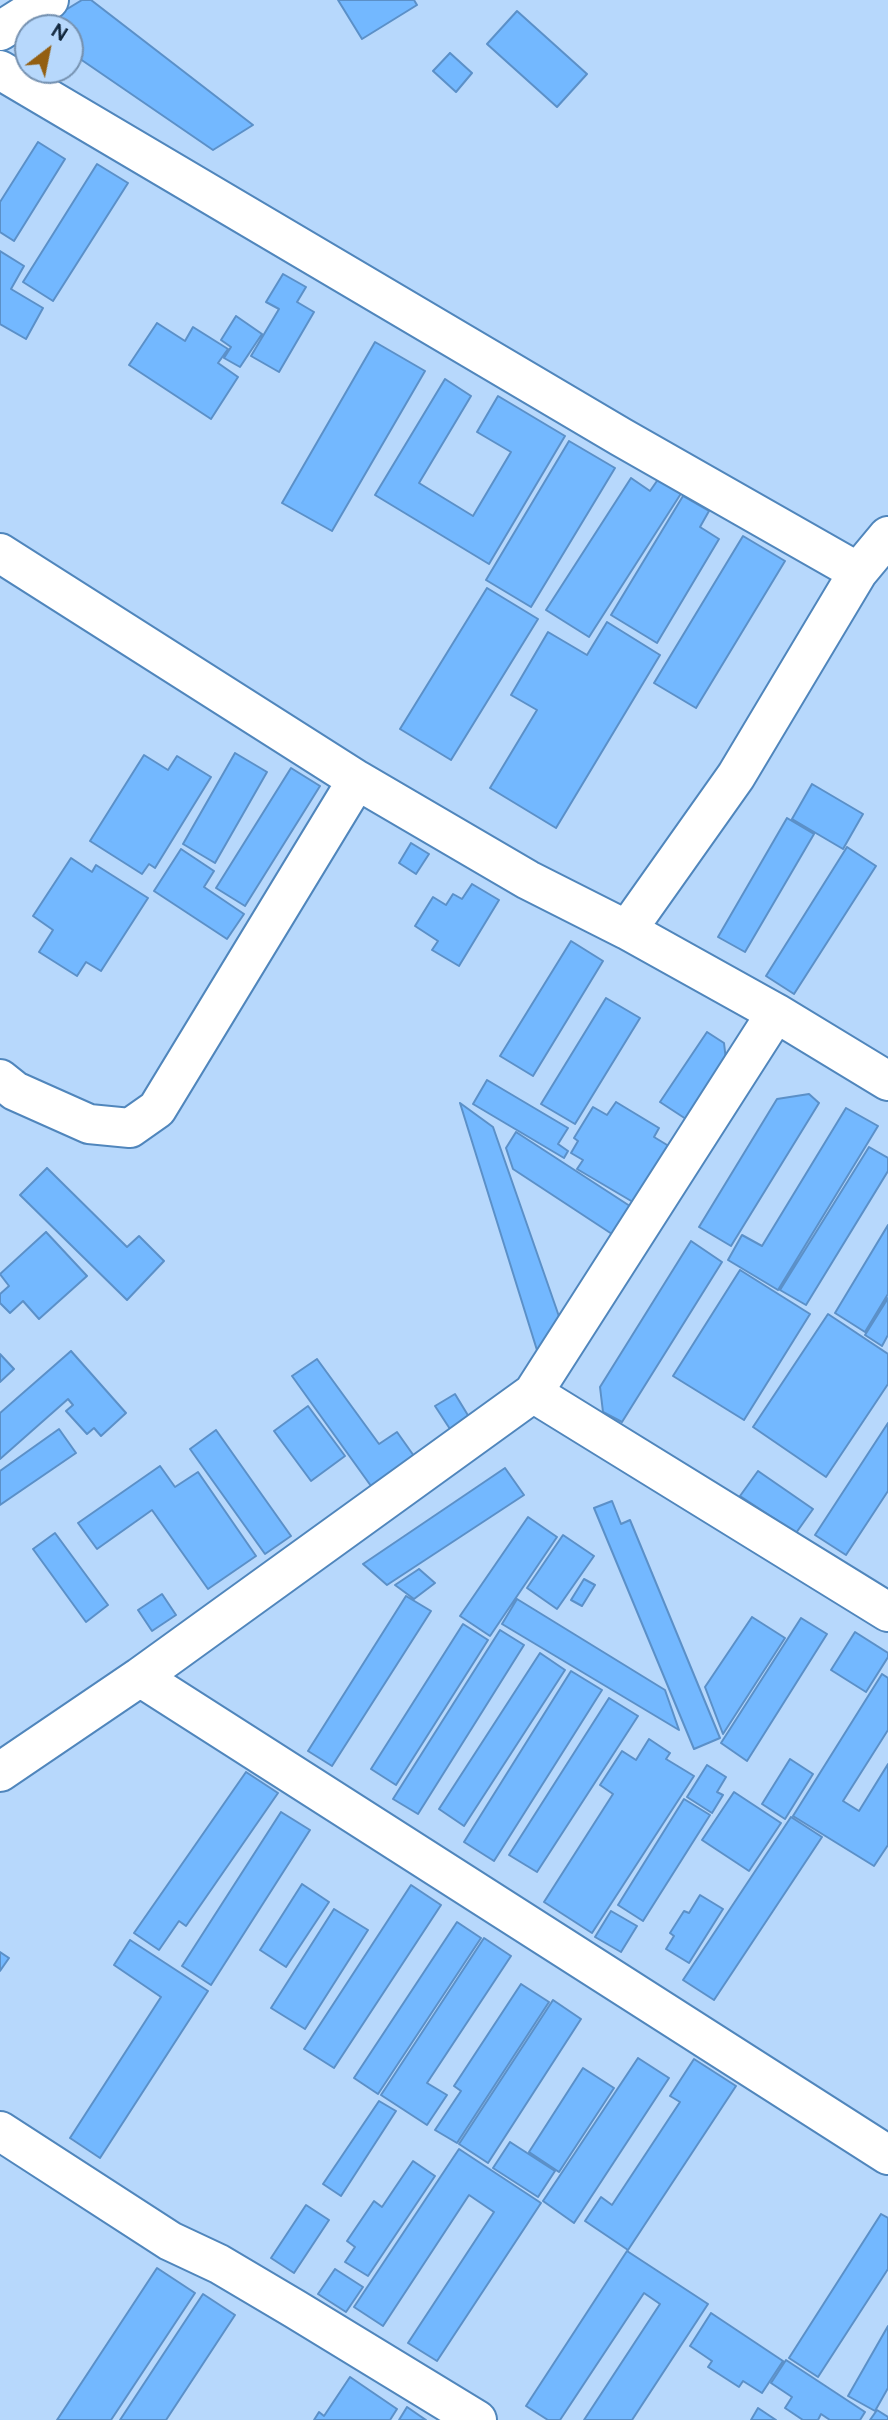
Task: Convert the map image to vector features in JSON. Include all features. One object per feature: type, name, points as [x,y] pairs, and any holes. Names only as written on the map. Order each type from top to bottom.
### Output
[{"type":"street","points":[[0,32],[49,0]]},
{"type":"street","points":[[0,70],[597,423],[859,572]]},
{"type":"street","points":[[627,930],[736,776],[859,572],[888,536]]},
{"type":"street","points":[[0,553],[357,780],[528,880],[627,930],[776,1013],[888,1081]]},
{"type":"street","points":[[5,1092],[89,1124],[130,1128],[157,1109],[357,780]]},
{"type":"street","points":[[0,1772],[140,1677],[533,1393],[776,1013]]},
{"type":"street","points":[[533,1393],[888,1612]]},
{"type":"street","points":[[140,1677],[888,2154]]},
{"type":"street","points":[[0,2131],[170,2241],[219,2264],[477,2420]]},
{"type":"building","points":[[82,0],[91,0],[253,125],[213,150],[84,62],[84,14],[59,14]]},
{"type":"building","points":[[338,0],[414,0],[417,5],[362,39]]},
{"type":"building","points":[[517,11],[587,74],[557,107],[487,44]]},
{"type":"building","points":[[450,53],[472,73],[456,92],[433,71]]},
{"type":"building","points":[[38,142],[65,159],[14,241],[0,232],[0,202]]},
{"type":"building","points":[[97,164],[128,183],[53,301],[23,282]]},
{"type":"building","points":[[0,251],[24,266],[11,289],[43,308],[26,339],[0,324]]},
{"type":"building","points":[[283,274],[306,287],[297,302],[314,312],[279,372],[251,356],[279,309],[266,302]]},
{"type":"building","points":[[236,316],[262,334],[240,367],[224,358],[231,347],[221,340]]},
{"type":"building","points":[[157,323],[185,341],[193,327],[228,349],[218,363],[238,377],[211,419],[129,365]]},
{"type":"building","points":[[375,342],[425,371],[332,531],[282,503]]},
{"type":"building","points":[[445,379],[471,396],[419,483],[473,516],[511,452],[477,432],[498,396],[565,436],[489,564],[375,495]]},
{"type":"building","points":[[569,441],[615,468],[531,607],[486,580]]},
{"type":"building","points":[[631,478],[650,491],[659,478],[682,492],[589,637],[546,610]]},
{"type":"building","points":[[683,496],[709,511],[700,527],[719,539],[657,643],[611,615]]},
{"type":"building","points":[[743,536],[785,561],[696,708],[654,683]]},
{"type":"building","points":[[487,588],[538,619],[451,760],[400,729]]},
{"type":"building","points":[[607,622],[660,655],[556,828],[490,788],[537,710],[511,695],[548,632],[587,655]]},
{"type":"building","points":[[235,753],[267,772],[215,863],[183,844]]},
{"type":"building","points":[[144,755],[168,770],[177,756],[211,777],[155,868],[149,864],[142,874],[90,841]]},
{"type":"building","points":[[291,768],[320,786],[245,906],[216,888]]},
{"type":"building","points":[[812,784],[863,814],[843,849],[792,819]]},
{"type":"building","points":[[787,818],[814,834],[745,952],[718,937]]},
{"type":"building","points":[[411,843],[429,854],[416,874],[399,863]]},
{"type":"building","points":[[847,847],[876,866],[794,994],[766,976]]},
{"type":"building","points":[[181,849],[214,871],[204,887],[244,914],[227,939],[154,891]]},
{"type":"building","points":[[71,858],[92,872],[96,865],[148,898],[101,971],[86,962],[77,976],[39,952],[53,930],[33,916]]},
{"type":"building","points":[[472,884],[499,900],[459,966],[432,950],[438,941],[415,926],[433,897],[446,905],[453,894],[462,899]]},
{"type":"building","points":[[571,941],[603,961],[533,1076],[500,1056]]},
{"type":"building","points":[[606,998],[640,1018],[575,1124],[541,1104]]},
{"type":"building","points":[[707,1032],[724,1043],[726,1060],[689,1121],[660,1102]]},
{"type":"building","points":[[487,1080],[568,1128],[558,1144],[568,1151],[564,1158],[473,1104]]},
{"type":"building","points":[[809,1094],[819,1103],[731,1246],[699,1227],[777,1099]]},
{"type":"building","points":[[616,1102],[659,1128],[654,1137],[672,1148],[638,1205],[577,1169],[583,1160],[571,1153],[578,1141],[574,1138],[593,1107],[607,1115]]},
{"type":"building","points":[[460,1103],[493,1127],[562,1325],[541,1363]]},
{"type":"building","points":[[846,1108],[878,1126],[778,1290],[728,1260],[742,1235],[762,1246]]},
{"type":"building","points":[[516,1132],[636,1210],[618,1238],[513,1169],[506,1148]]},
{"type":"building","points":[[869,1147],[888,1158],[888,1171],[806,1305],[780,1290]]},
{"type":"building","points":[[47,1168],[127,1247],[139,1236],[164,1261],[127,1300],[20,1195]]},
{"type":"building","points":[[888,1225],[888,1294],[865,1332],[835,1313]]},
{"type":"building","points":[[46,1232],[87,1276],[39,1319],[23,1301],[10,1313],[0,1303],[0,1294],[9,1286],[0,1274]]},
{"type":"building","points":[[691,1241],[722,1262],[622,1422],[603,1412],[600,1387]]},
{"type":"building","points":[[740,1270],[810,1314],[744,1420],[673,1376]]},
{"type":"building","points":[[888,1298],[888,1335],[882,1346],[865,1335]]},
{"type":"building","points":[[828,1314],[888,1354],[888,1384],[826,1477],[753,1427]]},
{"type":"building","points":[[71,1351],[126,1413],[101,1436],[94,1428],[87,1434],[66,1411],[73,1405],[68,1399],[0,1459],[0,1413]]},
{"type":"building","points":[[0,1354],[14,1369],[0,1382]]},
{"type":"building","points":[[317,1359],[379,1444],[397,1432],[414,1456],[371,1486],[292,1376]]},
{"type":"building","points":[[455,1394],[469,1417],[450,1429],[435,1406]]},
{"type":"building","points":[[308,1406],[345,1456],[311,1481],[274,1431]]},
{"type":"building","points":[[888,1423],[888,1491],[846,1555],[815,1535]]},
{"type":"building","points":[[59,1429],[76,1453],[0,1505],[0,1471]]},
{"type":"building","points":[[216,1430],[291,1536],[265,1554],[190,1449]]},
{"type":"building","points":[[160,1466],[175,1487],[198,1472],[256,1556],[208,1589],[152,1510],[97,1549],[78,1523]]},
{"type":"building","points":[[505,1468],[524,1495],[387,1585],[363,1564]]},
{"type":"building","points":[[758,1471],[813,1509],[796,1533],[740,1496]]},
{"type":"building","points":[[612,1501],[621,1524],[630,1520],[720,1738],[694,1749],[594,1508]]},
{"type":"building","points":[[528,1517],[557,1537],[490,1636],[460,1616]]},
{"type":"building","points":[[55,1533],[108,1605],[86,1622],[33,1549]]},
{"type":"building","points":[[563,1535],[594,1556],[557,1609],[527,1588]]},
{"type":"building","points":[[419,1569],[435,1583],[414,1599],[395,1585]]},
{"type":"building","points":[[584,1579],[595,1585],[582,1606],[571,1600]]},
{"type":"building","points":[[162,1594],[176,1615],[152,1631],[138,1610]]},
{"type":"building","points":[[406,1596],[431,1611],[332,1766],[308,1751]]},
{"type":"building","points":[[517,1599],[665,1690],[679,1730],[502,1624]]},
{"type":"building","points":[[752,1617],[785,1638],[723,1734],[705,1687]]},
{"type":"building","points":[[801,1618],[827,1634],[747,1761],[721,1743]]},
{"type":"building","points":[[463,1624],[488,1640],[396,1785],[371,1769]]},
{"type":"building","points":[[500,1630],[524,1645],[418,1814],[393,1799]]},
{"type":"building","points":[[855,1632],[888,1653],[866,1692],[831,1670]]},
{"type":"building","points":[[540,1653],[565,1670],[464,1826],[439,1809]]},
{"type":"building","points":[[571,1671],[602,1690],[494,1861],[464,1842]]},
{"type":"building","points":[[882,1674],[888,1678],[888,1730],[843,1801],[859,1811],[888,1764],[888,1845],[874,1866],[793,1816]]},
{"type":"building","points":[[609,1698],[638,1716],[537,1872],[509,1855]]},
{"type":"building","points":[[649,1739],[670,1753],[666,1759],[694,1776],[592,1933],[544,1902],[613,1794],[600,1785],[622,1751],[636,1760]]},
{"type":"building","points":[[790,1759],[813,1774],[785,1819],[762,1804]]},
{"type":"building","points":[[707,1765],[726,1777],[717,1792],[723,1795],[712,1813],[687,1797]]},
{"type":"building","points":[[246,1772],[278,1793],[186,1926],[179,1921],[159,1950],[134,1933]]},
{"type":"building","points":[[734,1792],[781,1823],[749,1871],[702,1840]]},
{"type":"building","points":[[684,1799],[710,1815],[643,1921],[618,1905]]},
{"type":"building","points":[[281,1812],[310,1830],[211,1985],[182,1966]]},
{"type":"building","points":[[791,1817],[822,1837],[714,2000],[683,1980]]},
{"type":"building","points":[[302,1884],[329,1902],[286,1967],[260,1950]]},
{"type":"building","points":[[411,1885],[441,1905],[334,2068],[304,2049]]},
{"type":"building","points":[[700,1895],[723,1909],[689,1963],[666,1949],[674,1936],[670,1933],[684,1911],[689,1913]]},
{"type":"building","points":[[334,1909],[368,1930],[305,2029],[271,2008]]},
{"type":"building","points":[[611,1911],[637,1926],[621,1952],[595,1937]]},
{"type":"building","points":[[457,1922],[481,1938],[378,2094],[354,2078]]},
{"type":"building","points":[[484,1938],[511,1956],[427,2083],[447,2095],[427,2125],[381,2095]]},
{"type":"building","points":[[130,1940],[208,1991],[100,2158],[70,2138],[161,1997],[114,1965]]},
{"type":"building","points":[[0,1952],[9,1958],[0,1971]]},
{"type":"building","points":[[521,1984],[549,2002],[457,2143],[435,2130],[461,2091],[454,2086]]},
{"type":"building","points":[[553,2000],[581,2019],[488,2163],[459,2144]]},
{"type":"building","points":[[638,2058],[669,2078],[574,2223],[543,2201]]},
{"type":"building","points":[[694,2059],[736,2086],[628,2250],[585,2221],[601,2197],[612,2205],[680,2102],[670,2096]]},
{"type":"building","points":[[583,2068],[614,2088],[559,2172],[529,2152]]},
{"type":"building","points":[[379,2101],[396,2111],[341,2196],[323,2184]]},
{"type":"building","points":[[510,2142],[555,2171],[538,2197],[493,2168]]},
{"type":"building","points":[[459,2149],[541,2203],[437,2361],[408,2343],[494,2212],[469,2195],[383,2326],[354,2307]]},
{"type":"building","points":[[413,2161],[435,2176],[368,2276],[345,2262],[355,2247],[347,2241],[374,2201],[382,2207]]},
{"type":"building","points":[[306,2205],[329,2220],[294,2273],[271,2258]]},
{"type":"building","points":[[881,2214],[888,2218],[888,2269],[818,2377],[789,2358]]},
{"type":"building","points":[[627,2251],[708,2304],[632,2420],[584,2420],[660,2304],[644,2293],[560,2420],[548,2420],[526,2406]]},
{"type":"building","points":[[157,2268],[195,2293],[111,2420],[57,2420]]},
{"type":"building","points":[[335,2269],[363,2287],[346,2312],[318,2294]]},
{"type":"building","points":[[203,2294],[235,2315],[166,2420],[120,2420]]},
{"type":"building","points":[[711,2313],[783,2361],[762,2393],[743,2381],[739,2387],[708,2367],[712,2361],[690,2346]]},
{"type":"building","points":[[888,2326],[888,2388],[875,2411],[848,2396]]},
{"type":"building","points":[[786,2360],[865,2412],[860,2420],[830,2420],[821,2414],[818,2420],[803,2420],[785,2408],[792,2397],[771,2383]]},
{"type":"building","points":[[350,2377],[397,2409],[390,2420],[314,2420],[319,2412],[324,2416]]},
{"type":"building","points":[[407,2407],[426,2420],[399,2420]]},
{"type":"building","points":[[758,2408],[776,2420],[751,2420]]},
{"type":"building","points":[[877,2410],[888,2417],[888,2420],[870,2420]]}]
